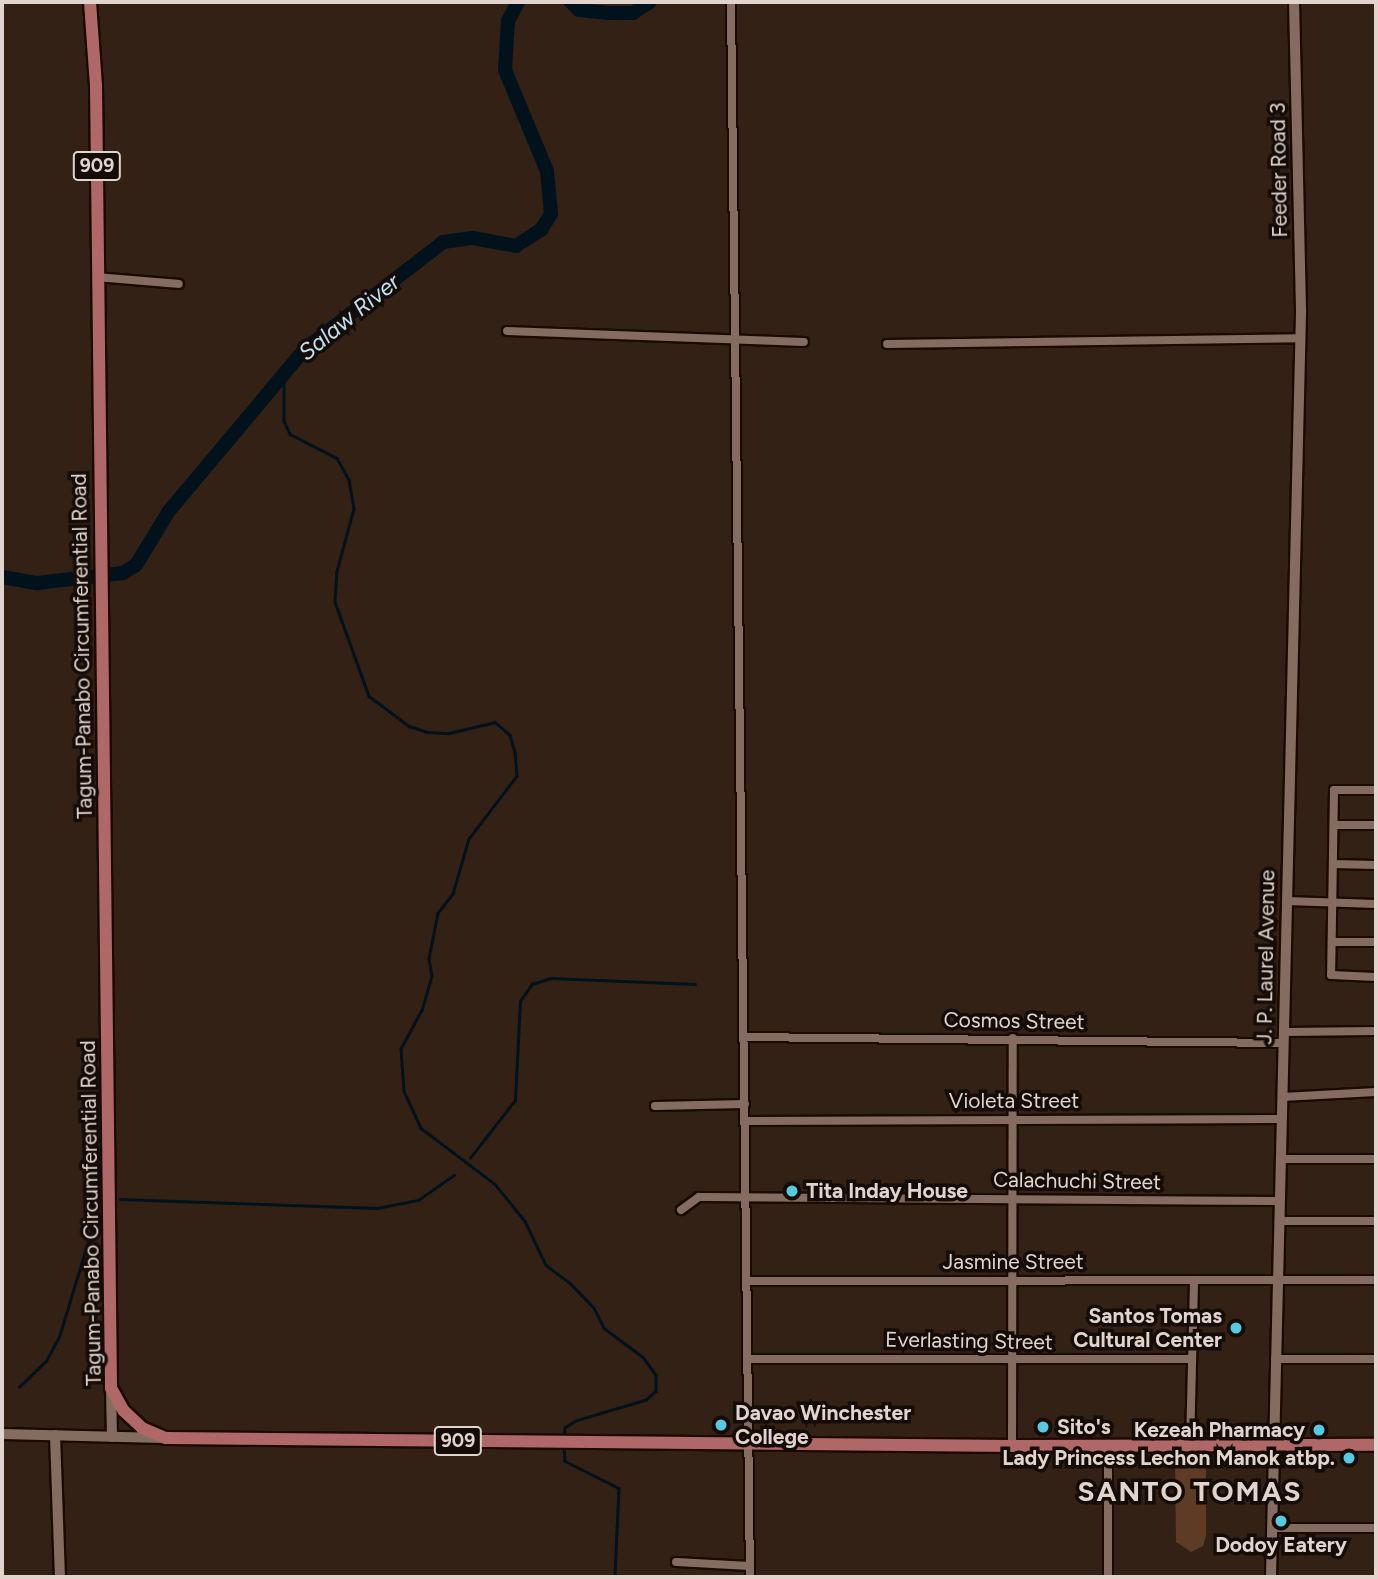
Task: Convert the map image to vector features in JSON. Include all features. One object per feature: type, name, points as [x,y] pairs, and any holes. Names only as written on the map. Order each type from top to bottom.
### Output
[{"type":"main road","name":"Tagum-Panabo Circumferential Road","points":[[90,2],[96,85],[99,593],[111,1388],[132,1421],[166,1438],[1012,1446],[1376,1445]]},
{"type":"street","points":[[731,2],[748,1198],[750,1577]]},
{"type":"street","name":"Feeder Road 3","points":[[1294,2],[1300,338]]},
{"type":"street","points":[[97,277],[179,284]]},
{"type":"street","points":[[507,331],[804,342]]},
{"type":"street","points":[[887,344],[1300,338]]},
{"type":"street","name":"J. P. Laurel Avenue","points":[[1271,1577],[1300,338]]},
{"type":"street","points":[[1376,790],[1334,790],[1331,975],[1376,977]]},
{"type":"street","points":[[1334,825],[1376,825]]},
{"type":"street","points":[[1333,864],[1376,865]]},
{"type":"street","points":[[1287,901],[1376,904]]},
{"type":"street","points":[[1332,942],[1376,942]]},
{"type":"street","name":"Cosmos Street","points":[[744,1037],[1283,1038],[1376,1031]]},
{"type":"street","points":[[1012,1446],[1013,1038]]},
{"type":"street","points":[[1282,1097],[1376,1092]]},
{"type":"street","points":[[655,1106],[745,1104]]},
{"type":"street","name":"Violeta Street","points":[[746,1121],[1281,1119]]},
{"type":"street","points":[[1280,1159],[1376,1159]]},
{"type":"street","name":"Calachuchi Street","points":[[681,1210],[699,1197],[1279,1201]]},
{"type":"street","points":[[1279,1221],[1376,1221]]},
{"type":"street","points":[[1190,1446],[1194,1280]]},
{"type":"street","name":"Jasmine Street","points":[[748,1281],[1376,1280]]},
{"type":"street","name":"Everlasting Street","points":[[747,1359],[1191,1359]]},
{"type":"street","points":[[1275,1359],[1376,1359]]},
{"type":"street","points":[[111,1388],[112,1437]]},
{"type":"street","points":[[2,1434],[166,1438]]},
{"type":"street","points":[[55,1435],[60,1577]]},
{"type":"street","points":[[1108,1446],[1108,1577]]},
{"type":"street","points":[[1272,1528],[1376,1528]]},
{"type":"street","points":[[676,1562],[750,1566]]},
{"type":"shaded area","points":[[1175,1456],[1206,1456],[1206,1536],[1203,1546],[1191,1552],[1176,1542]]},
{"type":"waterway","name":"Salaw River","points":[[2,577],[37,583],[123,573],[136,565],[169,511],[306,348],[443,242],[473,238],[516,246],[541,230],[551,214],[547,171],[505,70],[508,21],[518,2]]},
{"type":"waterway","name":"Salaw River","points":[[571,2],[579,10],[606,13],[633,13],[650,2]]},
{"type":"waterway","points":[[284,371],[284,421],[290,434],[337,458],[349,480],[354,509],[337,571],[335,602],[369,696],[409,726],[427,732],[449,733],[495,722],[510,735],[515,752],[517,776],[469,839],[453,894],[438,913],[429,959],[432,976],[422,1010],[401,1049],[404,1091],[421,1128],[495,1184],[525,1221],[546,1265],[571,1284],[594,1308],[604,1328],[643,1357],[656,1375],[656,1391],[646,1400],[576,1421],[565,1428],[564,1437]]},
{"type":"waterway","points":[[470,1158],[515,1100],[520,1001],[532,984],[550,978],[695,984]]},
{"type":"waterway","points":[[120,1199],[377,1208],[418,1200],[454,1175]]},
{"type":"waterway","points":[[19,1387],[46,1361],[59,1337],[101,1199]]},
{"type":"waterway","points":[[564,1447],[565,1461],[619,1488],[615,1577]]},
{"type":"place","name":"Tita Inday House","points":[[792,1191]]},
{"type":"place","name":"Santos Tomas Cultural Center","points":[[1236,1328]]},
{"type":"place","name":"Davao Winchester College","points":[[721,1425]]},
{"type":"place","name":"Sito's","points":[[1043,1427]]},
{"type":"place","name":"Kezeah Pharmacy","points":[[1319,1430]]},
{"type":"place","name":"Lady Princess Lechon Manok atbp.","points":[[1349,1458]]},
{"type":"place","name":"Dodoy Eatery","points":[[1281,1521]]},
{"type":"district","name":"SANTO TOMAS","points":[[1190,1491]]}]
